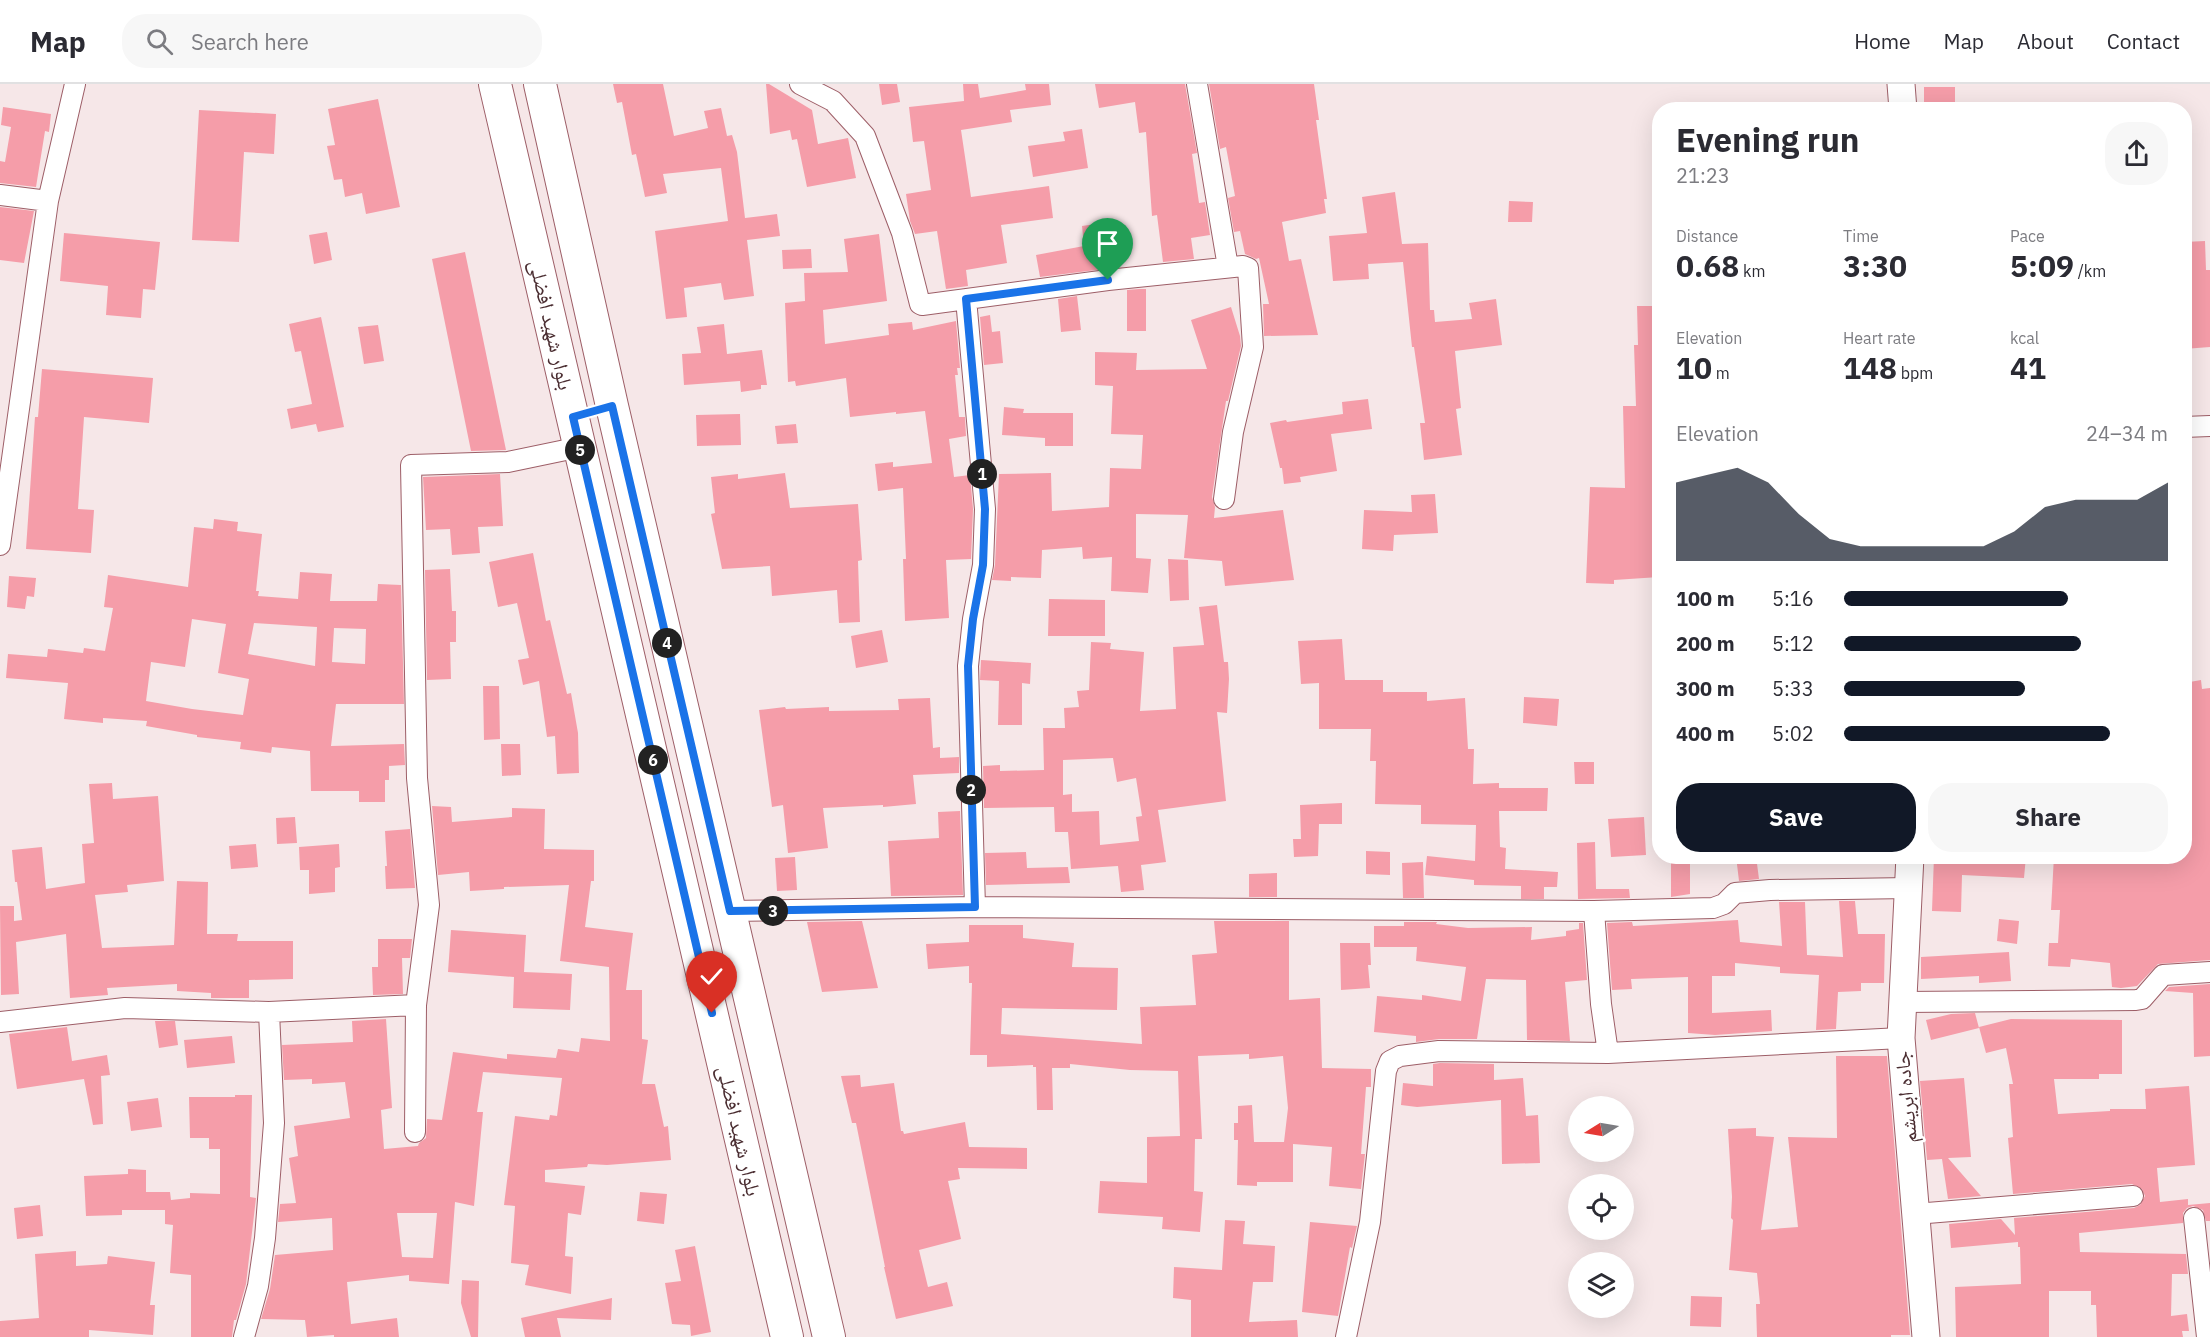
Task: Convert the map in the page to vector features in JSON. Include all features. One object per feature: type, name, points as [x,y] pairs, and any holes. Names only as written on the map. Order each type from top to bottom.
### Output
[{"type":"main road","name":"بلوار شهید افضلی","points":[[495,84],[787,1337]]},
{"type":"main road","name":"بلوار شهید افضلی","points":[[540,84],[612,406],[829,1337]]},
{"type":"main road","points":[[1901,84],[1902,102]]},
{"type":"main road","points":[[573,417],[612,406]]},
{"type":"main road","name":"جاده ابریشم","points":[[1910,864],[1901,1038],[1926,1337]]},
{"type":"street","points":[[0,545],[48,201],[75,84]]},
{"type":"street","points":[[800,84],[833,101],[865,136],[902,233],[920,304],[1108,280],[1228,267],[1248,268],[1252,346],[1233,432],[1224,500]]},
{"type":"street","points":[[1197,84],[1228,267]]},
{"type":"street","points":[[0,195],[48,201]]},
{"type":"street","points":[[966,299],[985,509],[983,565],[973,619],[968,666],[975,907]]},
{"type":"street","points":[[2192,427],[2210,426]]},
{"type":"street","points":[[415,1132],[416,1005],[429,905],[417,778],[411,465],[508,462],[580,447]]},
{"type":"street","points":[[730,911],[975,907],[1594,911],[1713,908],[1724,904],[1735,894],[1770,890],[1910,888]]},
{"type":"street","points":[[1594,911],[1601,1004],[1608,1053]]},
{"type":"street","points":[[1903,1002],[2136,1000],[2142,999],[2163,975],[2210,972]]},
{"type":"street","points":[[0,1022],[125,1008],[269,1012],[416,1005]]},
{"type":"street","points":[[244,1337],[258,1286],[265,1239],[274,1123],[269,1012]]},
{"type":"street","points":[[1346,1337],[1370,1222],[1386,1071],[1390,1061],[1400,1056],[1439,1051],[1608,1053],[1901,1038]]},
{"type":"street","points":[[1915,1215],[2133,1196]]},
{"type":"street","points":[[2194,1218],[2207,1337]]},
{"type":"building","points":[[613,84],[663,84],[674,136],[708,128],[704,111],[721,108],[727,136],[732,135],[737,152],[745,218],[777,214],[780,236],[747,240],[754,296],[724,300],[721,283],[684,288],[687,317],[666,319],[655,231],[728,221],[721,168],[663,174],[667,193],[645,197],[636,154],[632,155],[622,102],[617,103]]},
{"type":"building","points":[[766,84],[812,110],[818,144],[848,138],[856,178],[807,187],[797,139],[792,140],[790,130],[770,134]]},
{"type":"building","points":[[879,84],[897,84],[900,102],[882,105]]},
{"type":"building","points":[[963,84],[978,84],[980,98],[1026,90],[1025,84],[1049,84],[1051,105],[1010,110],[1012,122],[961,130],[971,197],[1049,186],[1053,218],[1001,225],[1007,263],[966,270],[968,286],[946,289],[937,231],[915,234],[910,221],[906,194],[931,190],[924,141],[913,142],[909,107],[964,101]]},
{"type":"building","points":[[1095,84],[1185,84],[1197,153],[1192,154],[1199,203],[1205,202],[1210,235],[1191,238],[1194,259],[1163,262],[1157,215],[1152,216],[1146,132],[1139,133],[1135,102],[1099,108]]},
{"type":"building","points":[[1209,84],[1314,84],[1319,120],[1316,120],[1327,199],[1324,199],[1326,213],[1282,222],[1289,261],[1301,259],[1318,335],[1264,336],[1263,304],[1269,304],[1259,258],[1245,254],[1240,231],[1234,232],[1228,198],[1235,196],[1226,147],[1220,149]]},
{"type":"building","points":[[1924,87],[1955,87],[1955,102],[1924,102]]},
{"type":"building","points":[[378,99],[400,207],[366,214],[362,193],[345,197],[342,179],[334,180],[327,146],[335,145],[328,109]]},
{"type":"building","points":[[3,107],[51,114],[49,132],[45,131],[36,187],[0,183],[0,161],[5,162],[11,127],[1,125]]},
{"type":"building","points":[[199,110],[276,114],[274,154],[244,152],[239,242],[192,240]]},
{"type":"building","points":[[1082,129],[1088,168],[1033,177],[1028,146],[1065,141],[1063,132]]},
{"type":"building","points":[[1395,192],[1402,244],[1428,243],[1430,310],[1434,310],[1435,322],[1472,319],[1469,303],[1496,299],[1502,345],[1455,351],[1461,408],[1456,409],[1462,455],[1424,460],[1420,423],[1425,423],[1414,347],[1412,347],[1403,262],[1368,264],[1369,279],[1333,281],[1329,236],[1367,233],[1362,197]]},
{"type":"building","points":[[1509,201],[1533,202],[1532,222],[1508,222]]},
{"type":"building","points":[[0,207],[34,211],[24,263],[0,260]]},
{"type":"building","points":[[1109,222],[1111,245],[1117,245],[1120,267],[1040,277],[1036,255],[1084,246],[1082,226]]},
{"type":"building","points":[[327,232],[332,260],[314,264],[309,235]]},
{"type":"building","points":[[64,233],[160,242],[155,290],[143,289],[141,318],[106,315],[108,286],[60,281]]},
{"type":"building","points":[[879,234],[887,301],[823,310],[825,344],[889,335],[888,324],[912,322],[913,330],[956,321],[960,368],[957,368],[958,375],[955,375],[959,417],[965,417],[966,436],[949,439],[954,477],[970,475],[973,509],[971,559],[946,560],[949,618],[905,621],[903,559],[906,559],[903,488],[878,491],[875,464],[893,462],[893,467],[932,463],[925,411],[850,417],[846,378],[796,386],[795,381],[788,382],[785,303],[805,301],[804,273],[848,272],[844,239]]},
{"type":"building","points":[[2205,241],[2206,270],[2210,270],[2210,347],[2192,348],[2192,242]]},
{"type":"building","points":[[811,249],[812,268],[783,269],[782,250]]},
{"type":"building","points":[[465,252],[506,450],[471,451],[432,259]]},
{"type":"building","points":[[1146,289],[1146,331],[1127,331],[1127,290]]},
{"type":"building","points":[[1077,296],[1081,330],[1061,332],[1058,299]]},
{"type":"building","points":[[1637,306],[1652,306],[1652,577],[1614,580],[1614,584],[1586,583],[1590,487],[1625,488],[1623,406],[1636,406],[1634,345],[1638,345]]},
{"type":"building","points":[[1231,307],[1241,346],[1228,401],[1226,401],[1212,497],[1215,507],[1214,518],[1283,510],[1294,580],[1225,586],[1222,561],[1184,558],[1188,515],[1136,514],[1136,558],[1151,559],[1148,593],[1111,591],[1112,557],[1083,559],[1082,547],[1042,550],[1041,578],[1011,577],[1011,581],[992,580],[995,565],[999,474],[1051,473],[1052,511],[1109,507],[1110,468],[1141,469],[1143,435],[1111,434],[1113,386],[1095,385],[1095,352],[1137,353],[1136,370],[1207,369],[1191,320]]},
{"type":"building","points":[[990,315],[992,332],[1000,331],[1003,363],[984,365],[980,317]]},
{"type":"building","points":[[321,317],[344,427],[318,432],[316,424],[291,429],[287,409],[312,404],[301,351],[295,352],[289,324]]},
{"type":"building","points":[[724,324],[727,354],[762,350],[767,385],[761,385],[761,389],[741,392],[740,381],[684,385],[682,354],[701,353],[697,327]]},
{"type":"building","points":[[378,325],[384,361],[364,364],[358,327]]},
{"type":"building","points":[[42,369],[153,378],[149,423],[84,417],[78,509],[94,510],[91,553],[26,549],[35,417],[38,417]]},
{"type":"building","points":[[1368,399],[1372,429],[1331,434],[1337,471],[1300,477],[1301,482],[1284,484],[1270,423],[1343,414],[1342,402]]},
{"type":"building","points":[[1004,407],[1024,409],[1023,413],[1073,413],[1073,446],[1045,446],[1045,438],[1002,435]]},
{"type":"building","points":[[740,414],[741,445],[697,446],[696,415]]},
{"type":"building","points":[[796,424],[798,443],[777,444],[775,426]]},
{"type":"building","points":[[785,473],[790,508],[858,504],[862,560],[858,561],[860,622],[839,623],[837,590],[772,596],[770,566],[722,569],[711,514],[715,513],[711,477],[738,474],[738,479]]},
{"type":"building","points":[[500,474],[503,526],[478,527],[480,553],[452,555],[450,529],[426,530],[423,477]]},
{"type":"building","points":[[1435,494],[1438,533],[1394,535],[1393,551],[1362,549],[1364,510],[1412,512],[1411,495]]},
{"type":"building","points":[[214,519],[238,522],[237,531],[262,534],[256,591],[259,591],[258,596],[298,599],[300,572],[332,574],[330,601],[377,601],[378,584],[401,585],[404,704],[336,704],[331,746],[404,744],[405,765],[389,766],[389,780],[385,780],[385,802],[359,802],[359,791],[311,791],[310,751],[272,747],[271,753],[240,749],[241,742],[197,737],[197,735],[146,726],[147,721],[103,718],[103,723],[64,719],[68,683],[6,678],[8,654],[47,657],[48,649],[83,653],[84,648],[105,651],[113,608],[104,607],[108,575],[188,587],[194,527],[213,529]],"holes":[[[192,619],[226,624],[218,673],[249,679],[243,715],[146,701],[151,662],[185,667]],[[254,623],[317,627],[315,666],[248,654]],[[334,628],[366,629],[365,664],[332,662]]]},
{"type":"building","points":[[533,553],[546,621],[550,620],[567,694],[571,693],[578,733],[579,773],[557,774],[555,736],[547,737],[539,681],[523,685],[518,660],[529,658],[517,603],[498,607],[489,562]]},
{"type":"building","points":[[1168,559],[1188,560],[1189,600],[1170,601]]},
{"type":"building","points":[[450,569],[452,611],[456,611],[456,642],[450,642],[451,679],[427,680],[425,570]]},
{"type":"building","points":[[9,576],[36,578],[34,597],[27,596],[25,609],[7,607]]},
{"type":"building","points":[[1049,599],[1105,600],[1105,636],[1048,636]]},
{"type":"building","points":[[1217,605],[1224,662],[1228,662],[1227,713],[1217,712],[1226,801],[1158,810],[1166,862],[1141,865],[1144,890],[1121,892],[1118,866],[1071,869],[1068,832],[1055,832],[1054,807],[984,808],[983,766],[1000,765],[1000,771],[1044,770],[1043,728],[1065,728],[1064,708],[1079,707],[1077,691],[1089,690],[1091,642],[1111,643],[1110,649],[1144,652],[1140,711],[1176,709],[1173,647],[1204,645],[1199,607]],"holes":[[[1113,758],[1117,782],[1136,778],[1142,816],[1136,817],[1139,841],[1100,845],[1099,811],[1072,812],[1072,794],[1063,795],[1063,760]]]},
{"type":"building","points":[[882,630],[888,662],[856,668],[851,636]]},
{"type":"building","points":[[1342,639],[1345,680],[1383,680],[1383,692],[1427,692],[1427,701],[1465,698],[1468,749],[1474,749],[1473,784],[1499,783],[1499,788],[1548,788],[1547,811],[1499,811],[1500,847],[1506,848],[1505,869],[1558,872],[1557,887],[1544,887],[1544,899],[1521,899],[1521,886],[1474,885],[1474,880],[1425,875],[1427,856],[1475,861],[1476,825],[1421,824],[1421,805],[1375,804],[1376,761],[1370,761],[1371,729],[1319,729],[1319,683],[1301,684],[1298,641]]},
{"type":"building","points":[[981,660],[1031,663],[1030,684],[1022,683],[1022,725],[998,725],[999,681],[980,680]]},
{"type":"building","points":[[2201,680],[2202,689],[2210,688],[2210,960],[2158,964],[2137,986],[2121,988],[2112,987],[2110,963],[2071,959],[2070,967],[2048,966],[2049,943],[2058,943],[2060,910],[2051,910],[2054,864],[2192,864],[2192,682]]},
{"type":"building","points":[[483,686],[499,686],[500,739],[484,740]]},
{"type":"building","points":[[1524,697],[1559,699],[1557,726],[1523,723]]},
{"type":"building","points":[[930,698],[933,748],[940,747],[940,758],[959,757],[959,773],[913,775],[916,804],[823,808],[828,848],[788,853],[783,805],[772,807],[759,710],[785,707],[786,709],[829,707],[829,711],[899,710],[898,699]]},
{"type":"building","points":[[501,744],[520,744],[521,775],[502,776]]},
{"type":"building","points":[[1574,762],[1594,762],[1594,784],[1575,784]]},
{"type":"building","points":[[112,783],[113,799],[158,796],[164,881],[127,885],[128,892],[95,895],[102,948],[174,945],[177,881],[208,882],[207,934],[238,934],[237,941],[293,941],[293,979],[249,980],[249,998],[211,998],[211,993],[177,991],[177,984],[107,988],[108,995],[70,998],[66,934],[16,942],[19,994],[1,995],[0,906],[14,906],[14,921],[22,920],[12,850],[42,847],[46,889],[85,883],[82,844],[94,843],[89,784]]},
{"type":"building","points":[[1342,803],[1342,824],[1319,824],[1318,856],[1294,857],[1293,839],[1301,839],[1300,805]]},
{"type":"building","points":[[432,806],[451,807],[452,822],[512,817],[512,808],[545,809],[544,849],[594,850],[594,881],[591,881],[585,927],[633,933],[626,990],[642,990],[642,1039],[648,1040],[642,1084],[655,1084],[664,1127],[668,1126],[671,1160],[607,1165],[588,1164],[587,1167],[545,1170],[545,1182],[585,1186],[581,1215],[568,1213],[565,1256],[573,1257],[571,1294],[525,1285],[529,1265],[511,1263],[515,1206],[504,1205],[515,1116],[549,1120],[550,1115],[557,1116],[562,1078],[483,1072],[477,1112],[483,1112],[474,1206],[455,1202],[449,1284],[409,1281],[409,1275],[347,1282],[351,1324],[397,1318],[399,1337],[334,1337],[334,1335],[307,1337],[305,1320],[261,1319],[270,1289],[275,1255],[333,1250],[332,1218],[278,1222],[280,1204],[296,1203],[289,1158],[298,1156],[294,1126],[350,1118],[345,1082],[312,1084],[312,1079],[284,1080],[282,1045],[353,1042],[352,1021],[386,1019],[392,1108],[381,1110],[384,1149],[418,1146],[426,1138],[427,1119],[442,1120],[453,1052],[507,1059],[507,1054],[556,1058],[558,1049],[579,1052],[581,1038],[610,1041],[609,967],[560,961],[569,885],[504,887],[504,889],[470,891],[469,872],[438,875]],"holes":[[[397,1213],[437,1213],[433,1258],[402,1257]]]},
{"type":"building","points":[[960,811],[963,895],[891,896],[888,841],[939,838],[938,812]]},
{"type":"building","points":[[295,817],[297,843],[277,844],[276,818]]},
{"type":"building","points":[[1644,817],[1646,855],[1611,857],[1608,819]]},
{"type":"building","points":[[410,829],[415,888],[386,889],[385,831]]},
{"type":"building","points":[[1595,842],[1596,889],[1629,889],[1630,898],[1578,899],[1577,843]]},
{"type":"building","points":[[256,844],[258,867],[231,869],[229,846]]},
{"type":"building","points":[[339,844],[340,867],[335,868],[335,892],[309,894],[309,870],[300,870],[299,847]]},
{"type":"building","points":[[1366,851],[1390,852],[1390,875],[1366,874]]},
{"type":"building","points":[[1026,852],[1027,868],[1068,867],[1070,883],[986,885],[985,853]]},
{"type":"building","points":[[795,857],[797,890],[777,891],[775,858]]},
{"type":"building","points":[[1423,862],[1424,898],[1403,898],[1402,863]]},
{"type":"building","points":[[1671,864],[1690,864],[1690,894],[1671,897]]},
{"type":"building","points":[[1737,864],[1757,864],[1759,879],[1739,881]]},
{"type":"building","points":[[1934,864],[2025,864],[2024,878],[1962,875],[1961,912],[1932,911]]},
{"type":"building","points":[[1277,873],[1277,897],[1249,897],[1249,874]]},
{"type":"building","points":[[1839,901],[1855,901],[1858,934],[1885,934],[1884,983],[1861,983],[1861,991],[1838,992],[1836,1029],[1816,1030],[1819,975],[1780,973],[1780,967],[1735,963],[1735,976],[1712,976],[1712,1013],[1771,1010],[1772,1031],[1715,1035],[1688,1033],[1688,977],[1631,979],[1632,989],[1612,990],[1607,923],[1632,922],[1633,926],[1738,920],[1740,942],[1782,946],[1779,902],[1805,902],[1807,955],[1843,957]]},
{"type":"building","points":[[1999,919],[2019,921],[2017,944],[1997,941]]},
{"type":"building","points":[[862,921],[878,988],[822,992],[807,922]]},
{"type":"building","points":[[1214,921],[1289,921],[1289,1000],[1320,998],[1322,1068],[1371,1069],[1371,1087],[1366,1087],[1361,1154],[1365,1154],[1361,1189],[1329,1186],[1332,1147],[1293,1144],[1293,1182],[1257,1182],[1257,1186],[1237,1185],[1238,1140],[1234,1140],[1234,1123],[1238,1123],[1238,1106],[1252,1105],[1254,1142],[1284,1142],[1288,1108],[1283,1056],[1249,1059],[1249,1054],[1198,1056],[1202,1139],[1195,1139],[1194,1191],[1203,1192],[1200,1232],[1162,1229],[1163,1217],[1098,1213],[1100,1181],[1147,1183],[1147,1137],[1180,1136],[1178,1071],[1130,1070],[1070,1064],[1070,1068],[1052,1068],[1053,1110],[1037,1110],[1036,1067],[1033,1065],[987,1067],[987,1055],[970,1055],[972,983],[969,983],[969,966],[928,969],[926,944],[969,942],[969,925],[1023,925],[1023,938],[1074,943],[1072,967],[1118,968],[1117,1010],[1002,1008],[1001,1034],[1142,1044],[1140,1007],[1196,1005],[1192,955],[1217,953]]},
{"type":"building","points":[[1404,922],[1437,922],[1436,924],[1468,928],[1532,927],[1531,940],[1566,936],[1566,931],[1579,929],[1579,923],[1583,923],[1587,980],[1565,982],[1570,1041],[1527,1040],[1526,980],[1486,979],[1477,1039],[1439,1039],[1416,1042],[1416,1036],[1374,1032],[1377,996],[1422,1000],[1422,995],[1461,1001],[1466,967],[1416,961],[1417,947],[1374,947],[1374,926],[1404,926]]},
{"type":"building","points":[[451,930],[526,935],[524,972],[572,974],[570,1010],[513,1008],[514,977],[448,972]]},
{"type":"building","points":[[378,939],[412,939],[410,958],[402,958],[403,994],[373,995],[372,967],[378,967]]},
{"type":"building","points":[[1340,943],[1370,943],[1371,965],[1368,965],[1370,988],[1341,990]]},
{"type":"building","points":[[2009,952],[2011,981],[1979,983],[1979,976],[1921,979],[1921,957]]},
{"type":"building","points":[[2210,984],[2210,1056],[2194,1057],[2193,993],[2165,991],[2169,987]]},
{"type":"building","points":[[1975,1013],[1979,1028],[1931,1040],[1926,1020],[1951,1014]]},
{"type":"building","points":[[2011,1019],[2122,1020],[2122,1074],[2099,1074],[2099,1079],[2054,1079],[2058,1114],[2110,1111],[2110,1109],[2146,1109],[2145,1089],[2189,1086],[2195,1165],[2157,1168],[2160,1202],[2188,1199],[2188,1205],[2210,1203],[2210,1221],[2206,1221],[2203,1210],[2193,1206],[2187,1208],[2183,1213],[2183,1223],[2079,1233],[2080,1252],[2186,1254],[2188,1274],[2172,1274],[2171,1316],[2187,1314],[2189,1331],[2182,1331],[2183,1337],[2097,1337],[2096,1305],[2091,1305],[2091,1291],[2049,1291],[2049,1337],[1956,1337],[1955,1287],[2021,1284],[2020,1247],[2018,1247],[2018,1242],[1951,1248],[1949,1224],[2001,1219],[2015,1235],[2014,1218],[2134,1208],[2140,1205],[2145,1196],[2142,1189],[2132,1184],[2013,1194],[2008,1138],[2013,1137],[2009,1084],[2013,1084],[2006,1048],[1986,1053],[1979,1027]]},
{"type":"building","points":[[155,1021],[175,1021],[178,1045],[159,1048]]},
{"type":"building","points":[[67,1027],[72,1061],[107,1055],[110,1075],[101,1076],[103,1124],[93,1125],[84,1079],[17,1089],[9,1034]]},
{"type":"building","points":[[232,1036],[235,1063],[187,1068],[184,1040]]},
{"type":"building","points":[[1836,1056],[1887,1056],[1910,1335],[1757,1337],[1756,1304],[1760,1304],[1757,1273],[1729,1270],[1733,1220],[1731,1218],[1728,1129],[1756,1128],[1756,1136],[1774,1137],[1761,1230],[1798,1227],[1788,1137],[1837,1138]]},
{"type":"building","points":[[1433,1064],[1494,1064],[1494,1080],[1523,1078],[1526,1116],[1538,1115],[1540,1163],[1502,1164],[1501,1100],[1417,1107],[1401,1105],[1403,1083],[1433,1086]]},
{"type":"building","points":[[860,1075],[861,1087],[894,1083],[901,1131],[904,1134],[965,1122],[969,1147],[1027,1148],[1027,1169],[958,1168],[960,1179],[948,1181],[961,1239],[919,1250],[928,1287],[947,1282],[953,1306],[896,1319],[856,1123],[852,1123],[841,1076]]},
{"type":"building","points":[[1964,1078],[1971,1157],[1948,1158],[1981,1196],[1948,1199],[1942,1159],[1927,1160],[1920,1081]]},
{"type":"building","points":[[235,1095],[252,1095],[250,1197],[256,1198],[246,1284],[236,1320],[234,1320],[232,1337],[191,1337],[191,1275],[170,1273],[173,1225],[165,1224],[165,1210],[122,1210],[122,1215],[86,1216],[84,1176],[128,1174],[128,1169],[146,1170],[146,1192],[170,1192],[171,1200],[190,1198],[190,1193],[220,1194],[220,1149],[209,1149],[209,1138],[190,1138],[189,1097],[235,1097]]},
{"type":"building","points":[[158,1098],[162,1127],[131,1131],[127,1102]]},
{"type":"building","points":[[640,1192],[667,1194],[664,1224],[637,1221]]},
{"type":"building","points":[[40,1205],[43,1236],[17,1239],[14,1208]]},
{"type":"building","points":[[1225,1220],[1245,1221],[1243,1244],[1275,1246],[1273,1282],[1253,1282],[1249,1322],[1297,1320],[1298,1337],[1191,1337],[1191,1300],[1173,1298],[1174,1267],[1222,1270]]},
{"type":"building","points":[[1310,1222],[1357,1226],[1352,1248],[1350,1247],[1338,1316],[1302,1312]]},
{"type":"building","points":[[695,1246],[711,1332],[691,1336],[690,1325],[672,1324],[665,1283],[681,1281],[675,1250]]},
{"type":"building","points":[[76,1251],[76,1266],[107,1264],[108,1256],[155,1262],[150,1305],[155,1305],[153,1335],[89,1330],[89,1337],[0,1337],[0,1321],[39,1318],[35,1254]]},
{"type":"building","points":[[462,1280],[479,1281],[478,1337],[471,1337],[461,1303]]},
{"type":"building","points":[[1691,1296],[1722,1297],[1721,1327],[1690,1326]]},
{"type":"building","points":[[612,1298],[611,1320],[557,1318],[561,1337],[525,1337],[521,1318]]},
{"type":"route","points":[[712,1013],[573,417],[612,406],[730,911],[975,907],[968,666],[973,619],[983,565],[985,509],[966,299],[1108,280]]}]
